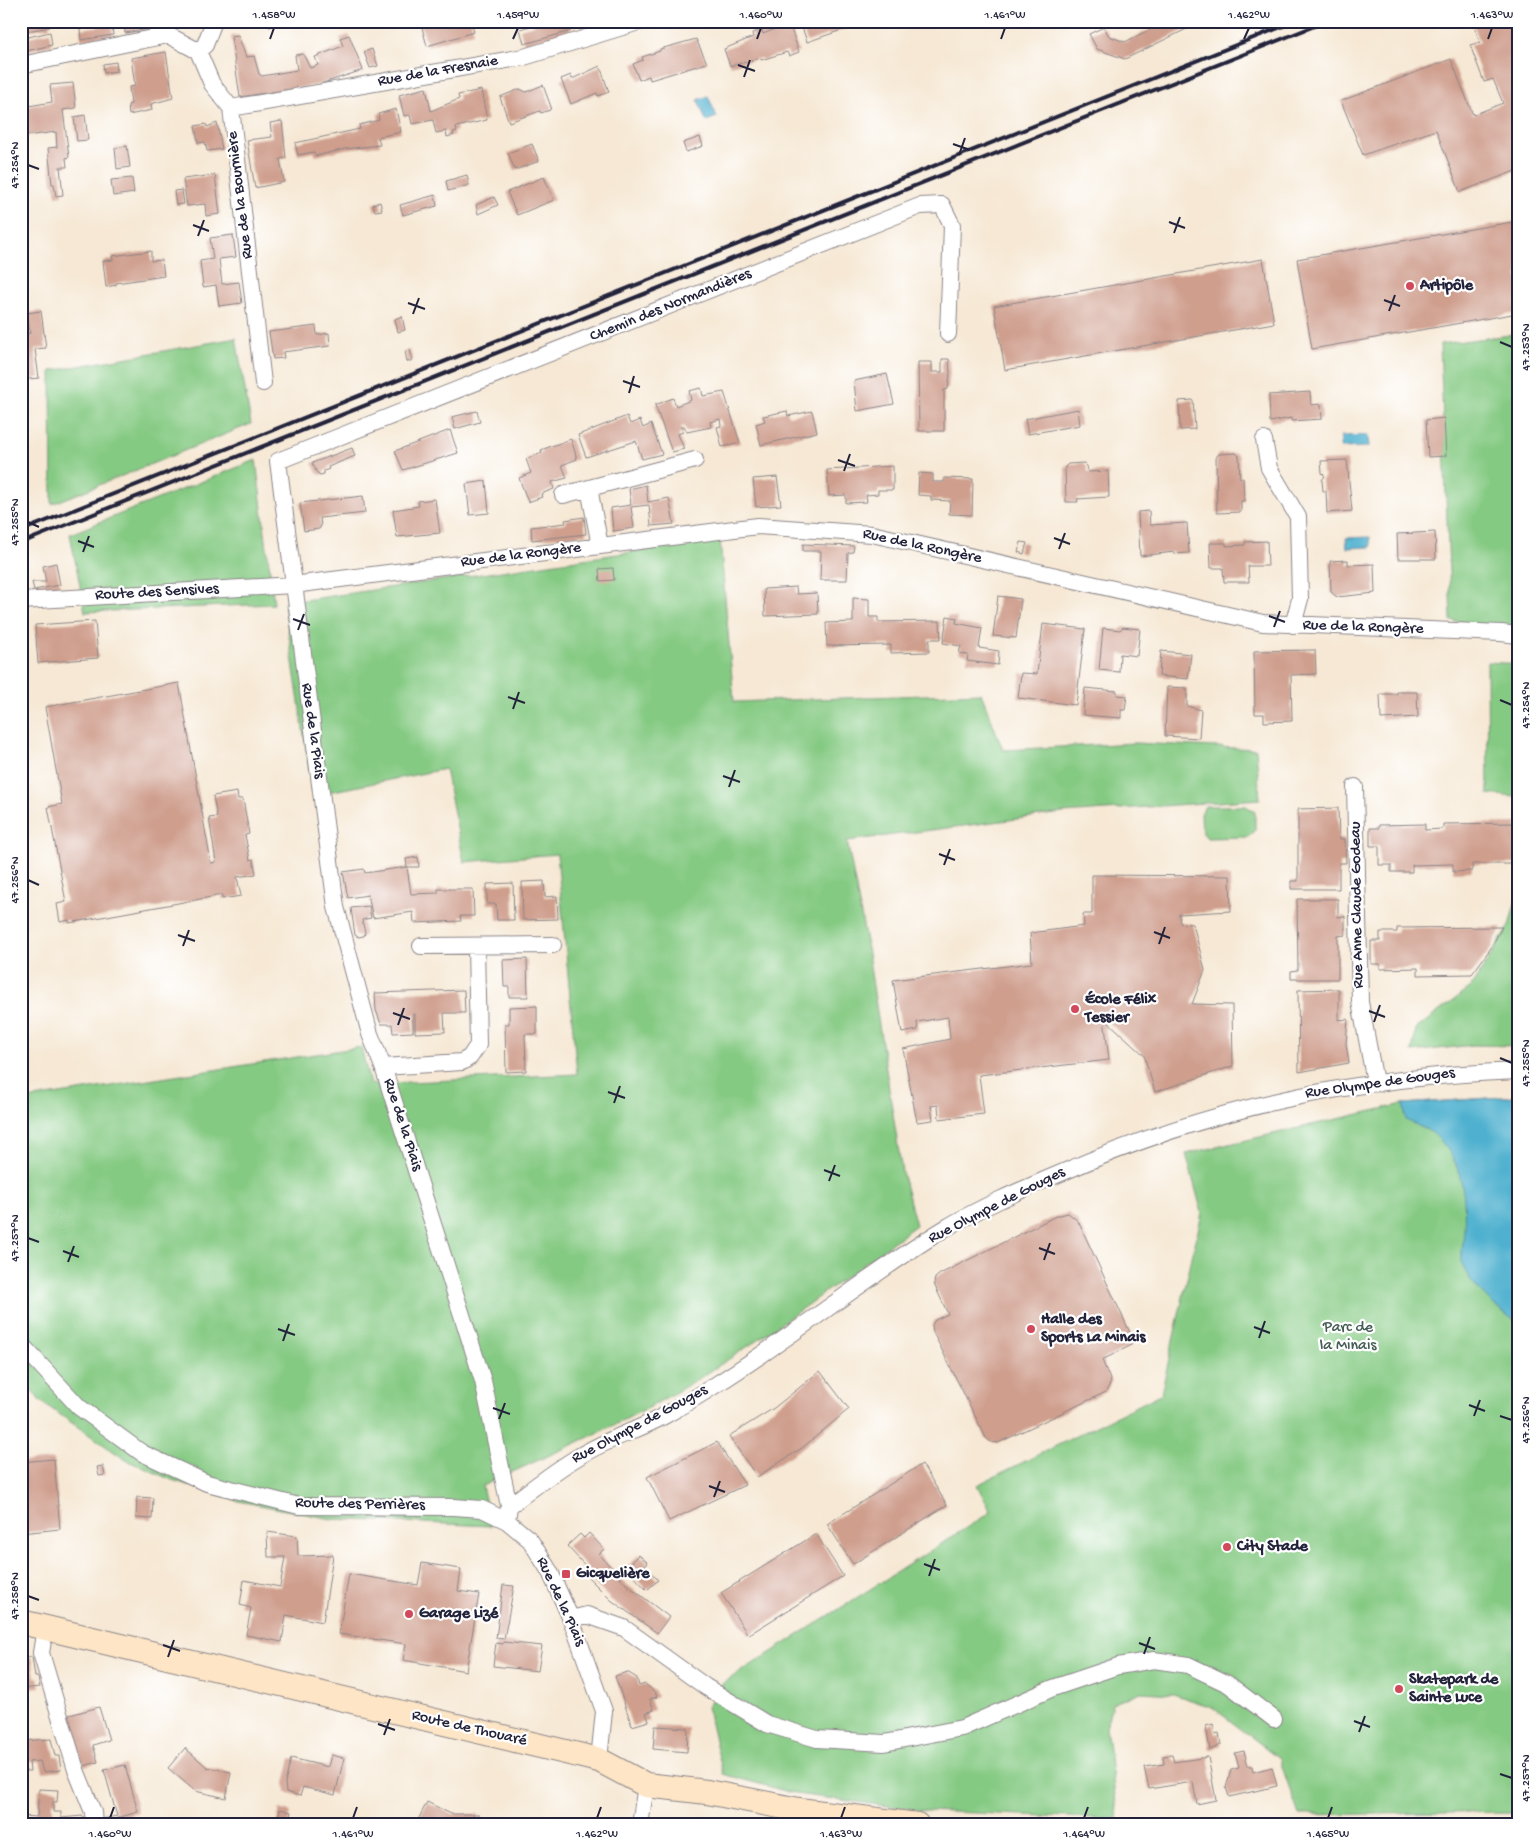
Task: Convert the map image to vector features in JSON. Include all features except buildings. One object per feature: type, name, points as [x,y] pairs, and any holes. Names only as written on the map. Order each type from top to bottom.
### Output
[{"type":"street","points":[[21,65],[168,35],[198,51],[205,45],[214,21]]},
{"type":"street","name":"Rue de la Fresnaie","points":[[231,108],[524,57],[642,21]]},
{"type":"street","name":"Rue de la Bournière","points":[[198,51],[212,84],[231,108],[262,383]]},
{"type":"street","name":"Chemin des Normandières","points":[[278,461],[920,206],[942,205],[952,225],[948,334]]},
{"type":"street","points":[[1264,440],[1268,468],[1298,517],[1300,598],[1293,625]]},
{"type":"street","points":[[563,495],[695,460]]},
{"type":"street","name":"Rue de la Piais","points":[[278,461],[336,907],[370,1034],[383,1067],[483,1381],[508,1513],[530,1540],[550,1572],[571,1619],[604,1711],[599,1760]]},
{"type":"street","points":[[589,488],[600,546]]},
{"type":"street","name":"Rue de la Rongère","points":[[293,585],[758,526],[872,534],[1263,623],[1501,633],[1518,636]]},
{"type":"street","name":"Route des Sensives","points":[[21,601],[293,585]]},
{"type":"street","name":"Rue Anne Claude Godeau","points":[[1355,787],[1360,1002],[1376,1082]]},
{"type":"street","points":[[421,946],[553,946]]},
{"type":"street","points":[[383,1067],[462,1062],[470,1057],[478,1045],[476,946]]},
{"type":"street","name":"Rue Olympe de Gouges","points":[[508,1513],[579,1456],[664,1416],[718,1384],[946,1228],[1007,1197],[1083,1163],[1161,1134],[1246,1107],[1376,1082],[1457,1073],[1518,1071]]},
{"type":"street","name":"Route des Perrières","points":[[21,1344],[79,1408],[142,1453],[207,1483],[300,1506],[454,1507],[508,1513]]},
{"type":"street","points":[[571,1619],[587,1615],[624,1628],[706,1687],[767,1724],[817,1739],[884,1743],[962,1728],[1053,1688],[1118,1666],[1154,1660],[1188,1665],[1228,1684],[1274,1718]]},
{"type":"street","name":"Route de Thouaré","points":[[21,1622],[599,1760],[646,1785],[707,1792],[799,1810],[918,1825]]},
{"type":"street","points":[[45,1628],[41,1653],[76,1770],[93,1812],[94,1825]]},
{"type":"street","points":[[640,1825],[646,1785]]},
{"type":"green space","points":[[1518,334],[1518,628],[1451,621],[1440,344]]},
{"type":"green space","points":[[236,338],[251,424],[52,504],[51,371]]},
{"type":"green space","points":[[256,460],[274,604],[85,612],[70,534]]},
{"type":"green space","points":[[720,539],[734,702],[981,693],[1003,750],[1135,743],[1256,749],[1260,799],[1063,813],[847,841],[866,941],[902,1172],[916,1225],[786,1320],[706,1374],[652,1406],[596,1434],[482,1486],[491,1526],[332,1519],[239,1501],[172,1480],[126,1460],[40,1401],[21,1377],[21,1100],[361,1047],[370,1084],[577,1074],[557,854],[464,862],[445,769],[313,795],[284,603]]},
{"type":"green space","points":[[1487,662],[1518,664],[1518,802],[1516,797],[1488,794]]},
{"type":"green space","points":[[1205,806],[1246,806],[1255,812],[1255,831],[1248,837],[1207,838],[1202,832],[1201,814]]},
{"type":"green space","points":[[1518,892],[1518,1046],[1473,1045],[1412,1052],[1416,1029],[1471,987],[1509,926]]},
{"type":"green space","name":"Parc de la Minais","points":[[1518,1096],[1518,1812],[1299,1815],[1279,1758],[1212,1707],[1173,1694],[1141,1692],[1112,1704],[1106,1727],[1118,1819],[926,1811],[796,1794],[723,1774],[707,1707],[723,1683],[991,1512],[977,1485],[1161,1394],[1202,1213],[1186,1154],[1403,1104]]},
{"type":"water","points":[[708,96],[717,117],[706,121],[698,100]]},
{"type":"water","points":[[1368,435],[1369,447],[1341,448],[1341,436]]},
{"type":"water","points":[[1370,537],[1371,547],[1347,548],[1346,538]]},
{"type":"water","points":[[1518,1096],[1518,1323],[1481,1293],[1464,1269],[1462,1256],[1464,1205],[1461,1180],[1457,1168],[1445,1146],[1436,1136],[1406,1120],[1403,1104]]},
{"type":"railway","points":[[21,531],[1296,21]]},
{"type":"railway","points":[[21,543],[1327,21]]},
{"type":"place","name":"Artipôle","points":[[1410,286]]},
{"type":"place","name":"École Félix Tessier","points":[[1075,1009]]},
{"type":"place","name":"Halle des Sports La Minais","points":[[1031,1329]]},
{"type":"place","name":"City Stade","points":[[1227,1547]]},
{"type":"place","name":"Gicquelière","points":[[566,1574]]},
{"type":"place","name":"Garage Lizé","points":[[409,1614]]},
{"type":"place","name":"Skatepark de Sainte Luce","points":[[1399,1689]]}]
